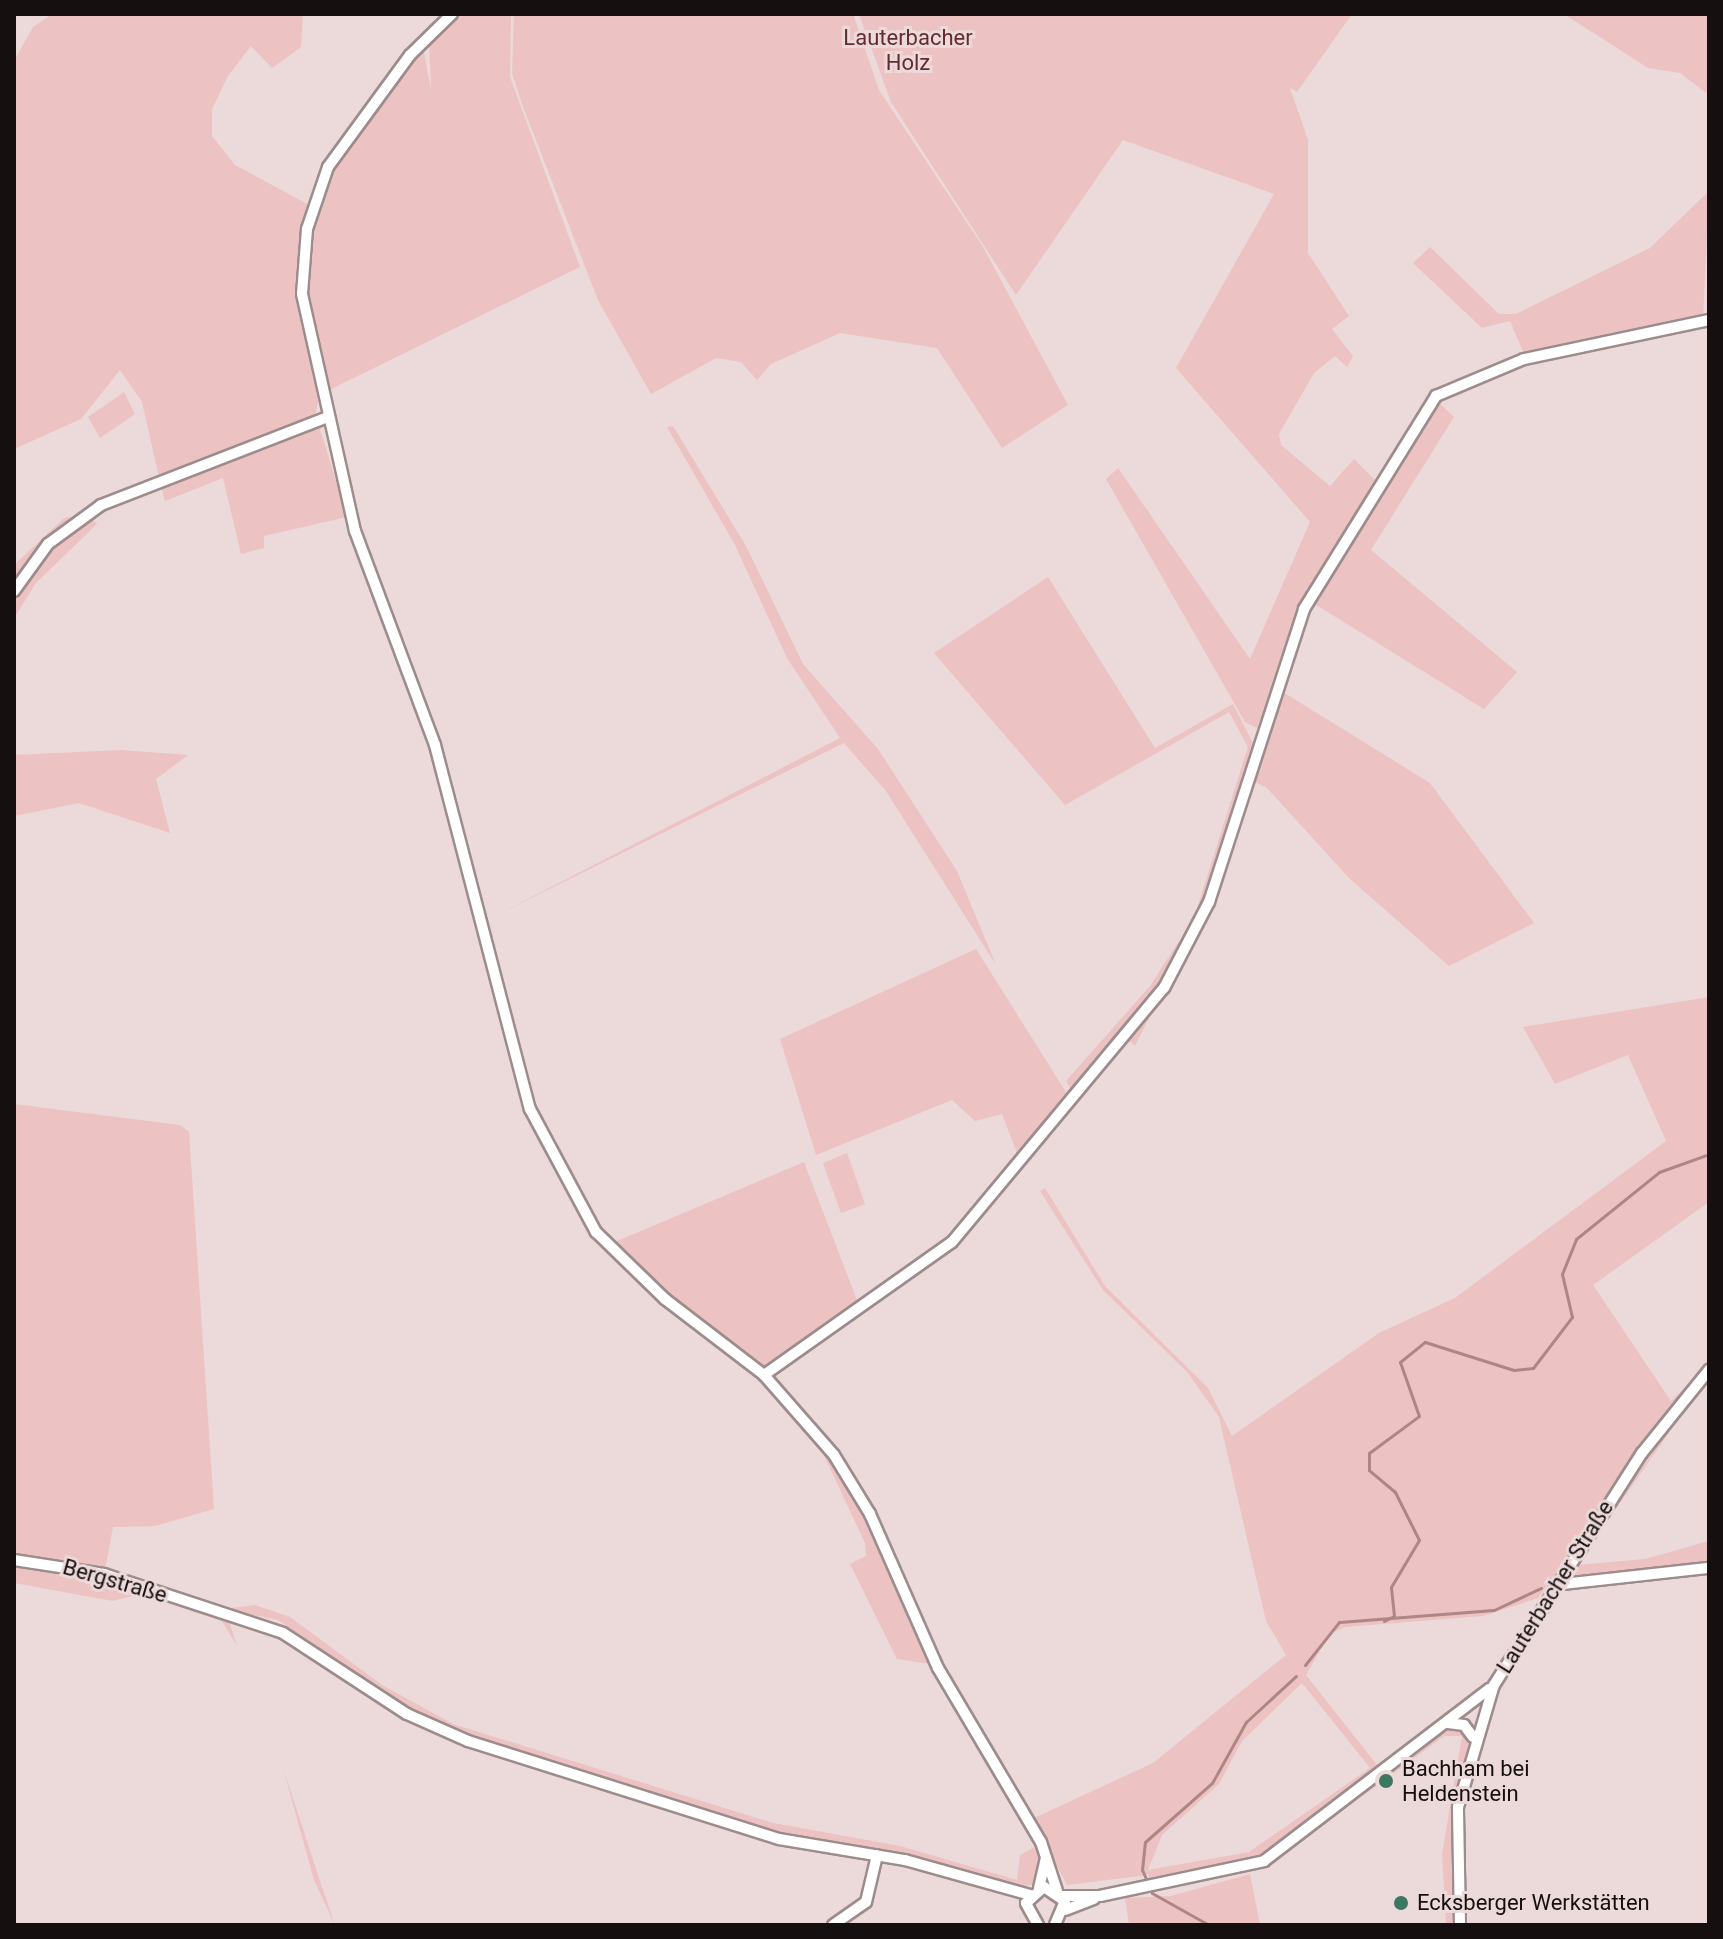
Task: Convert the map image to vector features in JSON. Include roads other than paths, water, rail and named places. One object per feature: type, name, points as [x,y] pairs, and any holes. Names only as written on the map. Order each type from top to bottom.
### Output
[{"type":"street","points":[[452,14],[410,55],[317,192],[302,294],[325,418],[355,531],[435,745],[536,1129],[596,1232],[665,1299],[764,1375],[852,1482],[938,1668],[1046,1858],[1065,1910]]},
{"type":"street","points":[[764,1375],[952,1242],[1164,988],[1209,902],[1304,609],[1436,396],[1524,359],[1709,320]]},
{"type":"street","points":[[14,591],[48,544],[101,505],[325,418]]},
{"type":"street","name":"Lauterbacher Straße","points":[[1460,1925],[1456,1833],[1473,1737],[1494,1685],[1554,1585],[1655,1434],[1709,1370]]},
{"type":"street","name":"Bergstraße","points":[[14,1560],[104,1574],[283,1633],[407,1714],[457,1737],[779,1839],[877,1855],[1004,1893]]},
{"type":"street","points":[[1554,1585],[1709,1568]]},
{"type":"street","points":[[1055,1925],[1065,1910],[1100,1896],[1234,1872],[1277,1854],[1494,1685]]},
{"type":"street","points":[[1448,1723],[1464,1725],[1473,1737]]},
{"type":"street","points":[[833,1925],[866,1902],[877,1855]]},
{"type":"street","points":[[1026,1909],[1046,1858]]},
{"type":"street","points":[[1004,1893],[1100,1896]]},
{"type":"street","points":[[1004,1893],[1026,1909],[1038,1925]]},
{"type":"waterway","points":[[1384,1621],[1394,1616],[1391,1587],[1419,1540],[1395,1492],[1369,1470],[1369,1453],[1419,1416],[1400,1362],[1425,1342],[1514,1370],[1533,1368],[1572,1317],[1562,1274],[1576,1239],[1659,1172],[1709,1154]]},
{"type":"waterway","points":[[1305,1665],[1339,1622],[1494,1610],[1541,1588]]},
{"type":"waterway","points":[[1209,1925],[1152,1893],[1142,1870],[1145,1842],[1212,1783],[1246,1722],[1296,1676]]},
{"type":"place","name":"Bachham bei Heldenstein","points":[[1386,1781]]},
{"type":"place","name":"Ecksberger Werkstätten","points":[[1401,1903]]},
{"type":"park label","name":"Lauterbacher Holz","points":[[908,50]]}]
